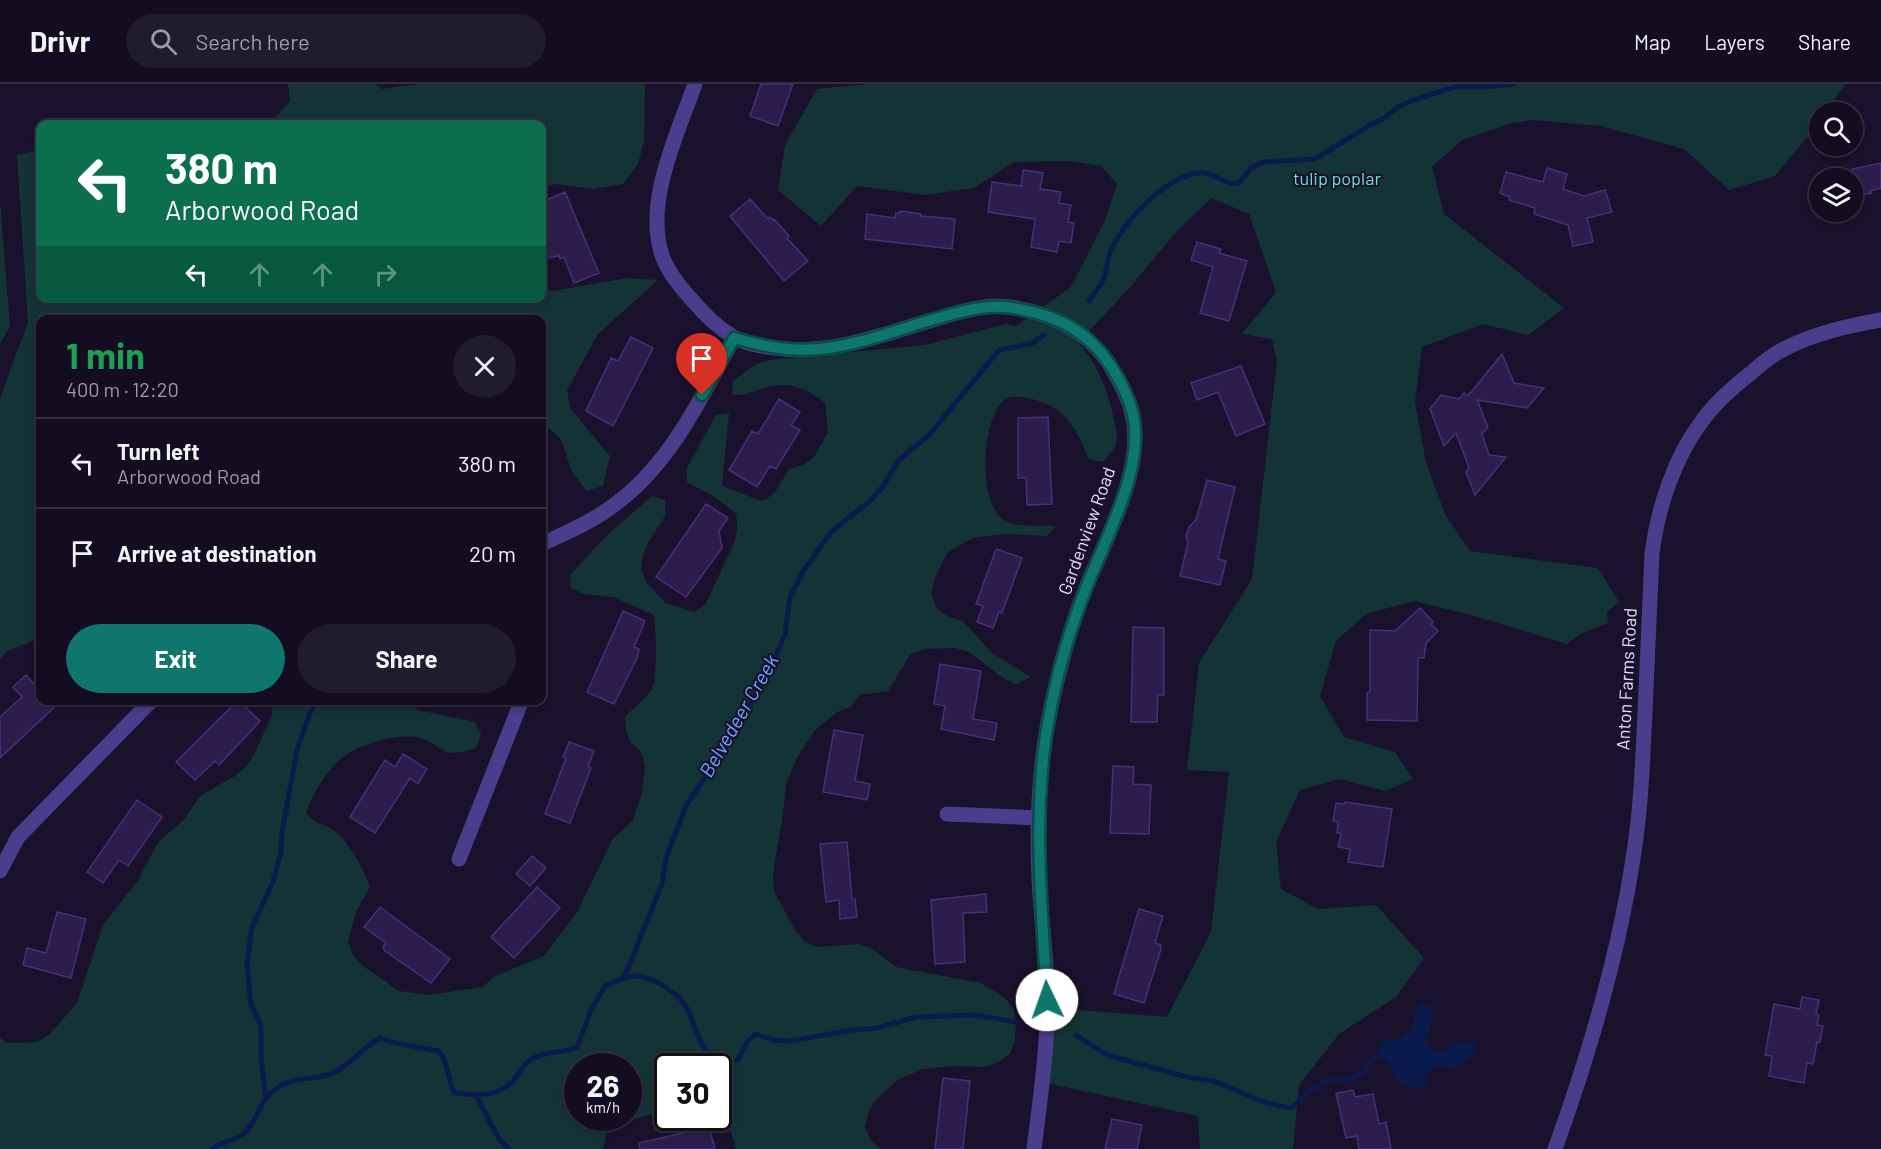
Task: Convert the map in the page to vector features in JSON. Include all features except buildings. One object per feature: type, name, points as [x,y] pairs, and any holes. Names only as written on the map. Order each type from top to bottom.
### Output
[{"type":"street","name":"Gardenview Road","points":[[695,84],[665,172],[658,200],[658,243],[664,262],[675,280],[711,319],[734,338],[784,349],[817,350],[851,343],[975,308],[1007,307],[1042,314],[1067,324],[1087,338],[1100,350],[1113,370],[1133,415],[1135,436],[1129,482],[1081,600],[1054,690],[1046,735],[1039,818],[1039,879],[1047,1000],[1045,1053],[1034,1149]]},
{"type":"street","name":"Anton Farms Road","points":[[1555,1149],[1575,1095],[1611,968],[1629,884],[1638,822],[1652,554],[1656,523],[1664,498],[1678,465],[1701,422],[1739,382],[1784,349],[1839,328],[1881,320]]},
{"type":"street","points":[[546,541],[574,529],[618,503],[648,474],[680,434],[734,338]]},
{"type":"street","points":[[0,871],[18,837],[147,705]]},
{"type":"street","points":[[459,860],[520,705]]},
{"type":"street","points":[[946,814],[1039,818]]},
{"type":"green space","points":[[288,84],[375,84],[382,89],[420,84],[645,84],[644,141],[638,164],[623,184],[593,189],[555,184],[546,187],[546,120],[273,120],[290,101]]},
{"type":"green space","name":"tulip poplar","points":[[869,84],[1845,84],[1833,102],[1809,102],[1809,135],[1775,176],[1729,190],[1684,149],[1601,126],[1532,120],[1512,123],[1462,140],[1432,167],[1444,214],[1564,308],[1528,335],[1483,324],[1422,347],[1415,402],[1426,463],[1446,516],[1470,551],[1598,568],[1619,602],[1607,612],[1608,623],[1580,634],[1567,644],[1471,615],[1414,601],[1366,614],[1336,641],[1320,696],[1344,737],[1395,752],[1413,779],[1385,791],[1339,779],[1300,790],[1276,842],[1281,889],[1318,909],[1376,905],[1424,958],[1396,997],[1339,1034],[1299,1085],[1293,1149],[1200,1149],[1198,1116],[1042,1082],[1052,1008],[1167,1017],[1211,932],[1229,772],[1187,770],[1199,663],[1252,579],[1277,361],[1272,339],[1242,334],[1276,292],[1249,214],[1211,198],[1175,233],[1132,285],[1078,343],[1101,378],[1109,399],[1117,433],[1112,451],[1103,462],[1089,459],[1068,421],[1062,414],[1044,403],[1012,397],[1005,399],[995,413],[986,447],[985,467],[991,503],[999,516],[1010,523],[1056,526],[1047,536],[1003,534],[973,538],[960,545],[947,553],[934,580],[931,594],[937,609],[949,617],[963,621],[992,653],[1031,677],[1016,684],[1003,678],[969,652],[955,648],[924,649],[910,655],[888,691],[859,695],[851,707],[837,712],[815,730],[798,756],[786,784],[773,873],[774,891],[795,930],[805,942],[817,947],[860,944],[874,950],[896,967],[981,983],[1005,998],[1014,1009],[1015,1040],[1010,1054],[985,1067],[954,1066],[923,1069],[897,1080],[875,1101],[868,1113],[865,1127],[871,1141],[881,1149],[736,1149],[731,1131],[732,1053],[654,1053],[654,1114],[642,1117],[642,1053],[564,1053],[564,1131],[607,1131],[603,1149],[0,1149],[0,1038],[7,1043],[37,1042],[49,1035],[77,1003],[103,925],[139,879],[159,841],[183,821],[200,796],[246,767],[272,716],[271,705],[413,705],[418,710],[475,722],[481,734],[476,748],[455,753],[444,751],[420,738],[411,737],[388,739],[364,746],[344,756],[332,767],[311,800],[306,813],[343,839],[359,863],[370,887],[356,912],[348,942],[353,955],[363,966],[399,991],[428,995],[483,987],[493,977],[544,956],[578,911],[612,840],[633,820],[642,793],[645,765],[641,752],[630,742],[625,716],[650,692],[654,682],[656,663],[654,615],[613,597],[583,594],[570,587],[571,574],[609,533],[652,496],[665,500],[665,516],[643,555],[641,569],[646,582],[666,603],[694,612],[705,605],[735,541],[737,528],[736,513],[713,496],[687,482],[687,468],[716,415],[729,413],[722,486],[762,501],[774,494],[789,469],[803,465],[814,457],[828,432],[825,403],[807,391],[795,386],[781,385],[732,395],[733,381],[756,364],[769,360],[925,345],[1006,324],[1016,326],[1071,287],[1106,218],[1117,184],[1101,166],[1068,161],[1014,162],[974,188],[925,195],[857,186],[821,226],[778,190],[785,145],[817,89]]},
{"type":"green space","points":[[36,153],[36,303],[546,303],[546,289],[552,291],[627,278],[658,280],[598,334],[567,390],[570,408],[610,456],[603,486],[586,491],[571,470],[561,439],[546,426],[546,315],[36,315],[36,640],[7,651],[0,659],[0,398],[28,322],[17,155]]},
{"type":"green space","points":[[0,201],[10,326],[0,344]]},
{"type":"water","points":[[1421,1002],[1433,1009],[1434,1016],[1426,1041],[1434,1051],[1465,1043],[1477,1044],[1475,1053],[1453,1070],[1437,1065],[1428,1074],[1427,1084],[1414,1088],[1394,1078],[1392,1066],[1382,1058],[1379,1043],[1388,1039],[1397,1041],[1404,1037],[1411,1028]]},
{"type":"waterway","name":"Belvedeer Creek","points":[[1089,301],[1102,282],[1111,250],[1117,238],[1147,202],[1173,182],[1186,176],[1204,173],[1228,182],[1239,183],[1251,168],[1263,162],[1315,159],[1411,101],[1455,87],[1513,84]]},
{"type":"waterway","name":"Belvedeer Creek","points":[[622,979],[662,884],[666,858],[686,806],[739,725],[773,663],[785,634],[790,597],[804,570],[831,532],[871,500],[884,485],[899,460],[930,434],[999,350],[1031,344],[1044,335]]},
{"type":"waterway","points":[[266,1097],[261,1060],[261,1026],[251,1004],[247,964],[252,927],[273,882],[281,852],[282,832],[297,750],[315,705]]},
{"type":"waterway","points":[[212,1149],[244,1133],[252,1124],[267,1097],[277,1088],[292,1081],[329,1075],[380,1038],[439,1051],[455,1093],[480,1095],[496,1092],[510,1084],[524,1066],[533,1059],[577,1047],[591,1010],[605,986],[632,976],[652,980],[667,988],[680,999],[689,1012],[704,1047],[719,1064],[738,1060],[747,1042],[756,1034],[773,1040],[791,1041],[877,1028],[916,1017],[976,1015],[1016,1022]]},
{"type":"waterway","points":[[1076,1035],[1107,1055],[1187,1077],[1214,1081],[1266,1103],[1291,1108],[1320,1084],[1358,1076],[1381,1053]]},
{"type":"waterway","points":[[476,1095],[499,1139],[509,1149]]},
{"type":"route","points":[[702,395],[734,338],[784,349],[817,350],[851,343],[975,308],[997,306],[1042,314],[1067,324],[1100,350],[1113,370],[1133,415],[1135,436],[1129,482],[1081,600],[1067,643],[1054,690],[1041,779],[1039,879],[1047,1000]]}]
